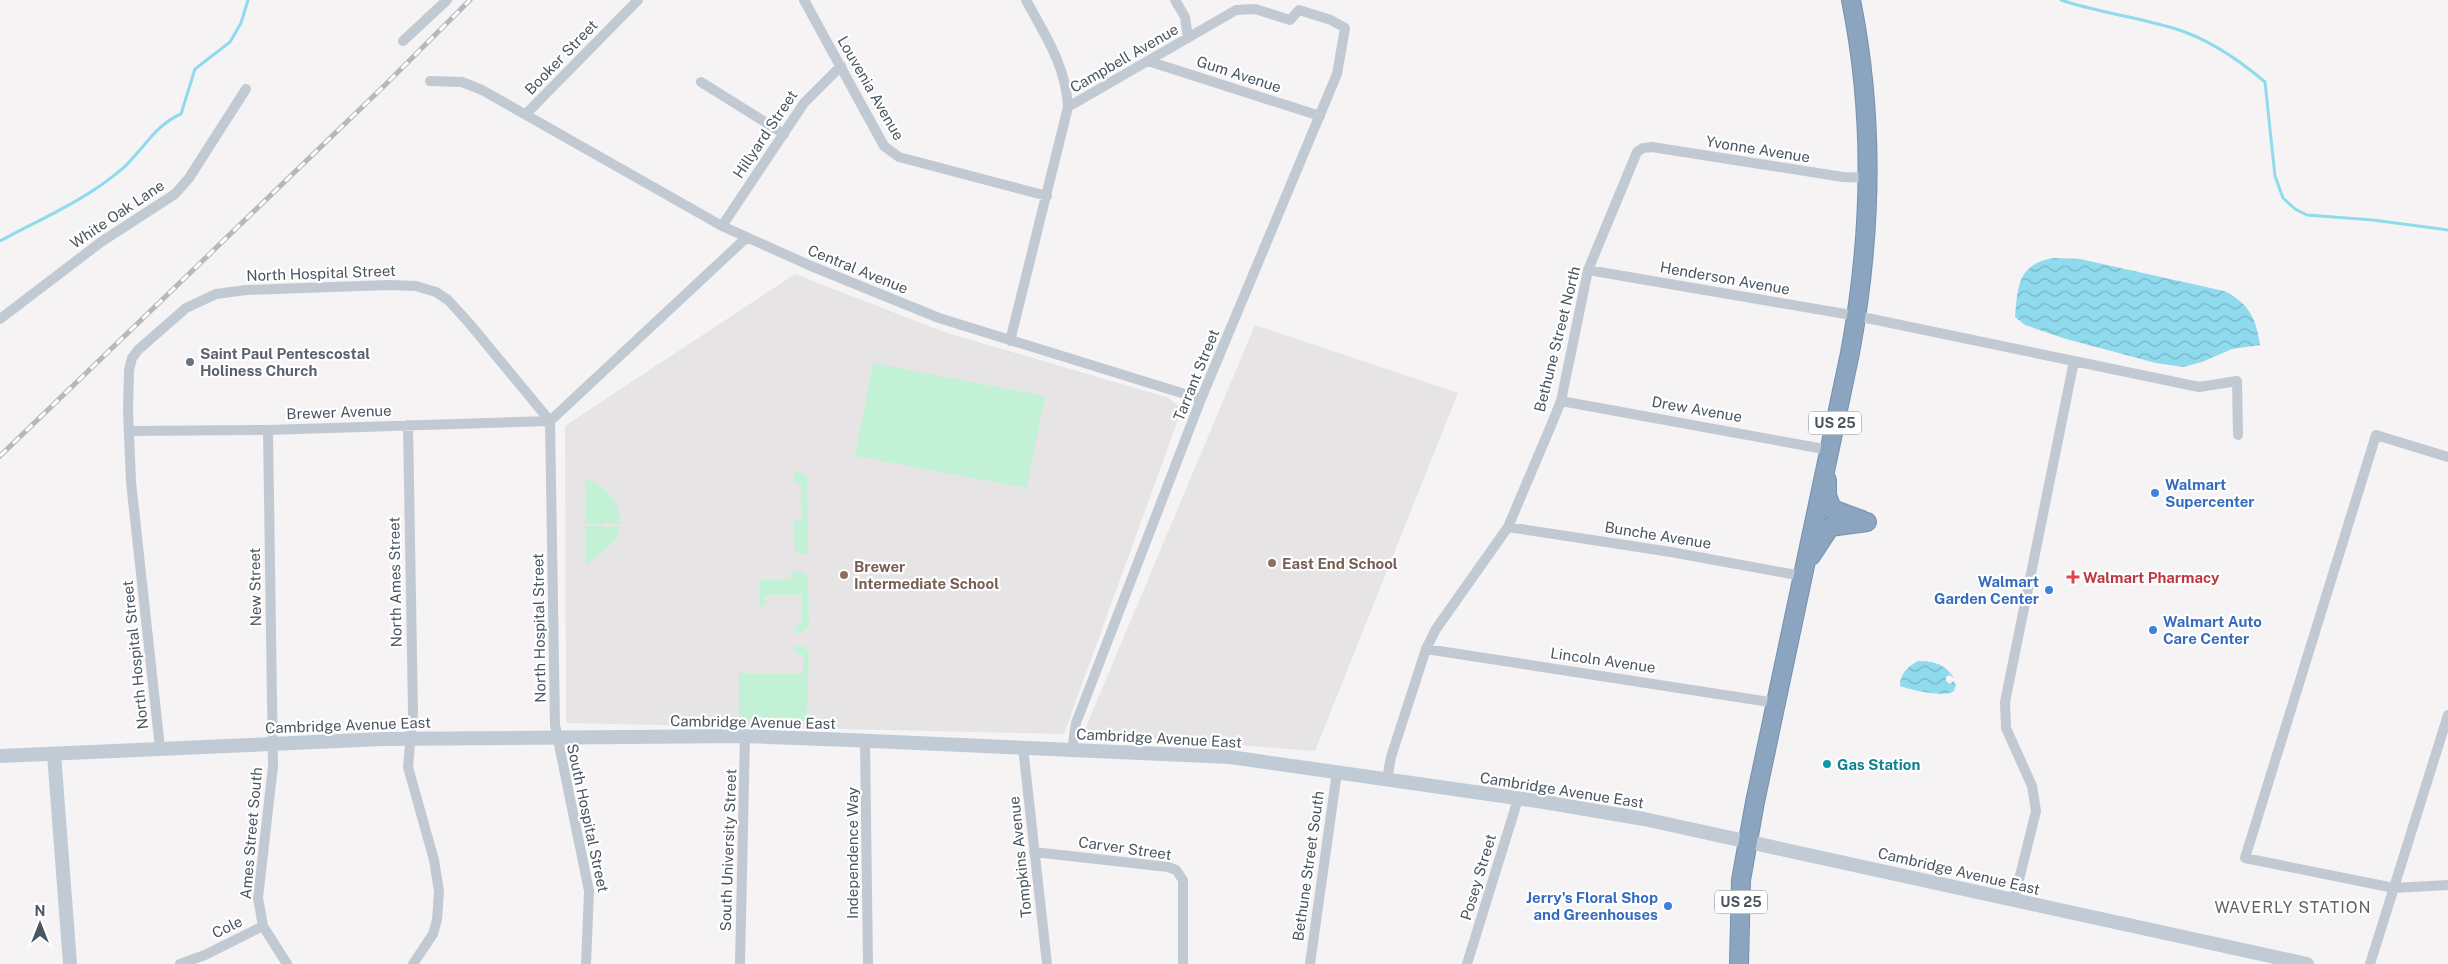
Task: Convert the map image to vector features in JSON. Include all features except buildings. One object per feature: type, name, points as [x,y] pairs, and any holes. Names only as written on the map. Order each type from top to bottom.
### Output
[{"type":"highway","name":"US 25","points":[[1739,964],[1742,880],[1748,840],[1857,316],[1865,252],[1870,178],[1864,85],[1851,0]]},
{"type":"highway","points":[[1802,574],[1821,538],[1830,527],[1846,523],[1867,522],[1832,509],[1827,495],[1828,453]]},
{"type":"main road","name":"Cambridge Avenue East","points":[[0,756],[272,743],[410,739],[745,736],[1023,747],[1230,758],[1387,779],[1644,819],[1748,840],[2300,963]]},
{"type":"main road","points":[[54,754],[70,964]]},
{"type":"street","points":[[403,41],[447,0]]},
{"type":"street","name":"Booker Street","points":[[526,114],[638,0]]},
{"type":"street","name":"Louvenia Avenue","points":[[804,0],[884,146],[890,152],[899,158],[1047,196]]},
{"type":"street","points":[[1026,0],[1062,69],[1068,90],[1068,107]]},
{"type":"street","points":[[1175,0],[1186,22],[1188,38]]},
{"type":"street","name":"Campbell Avenue","points":[[1010,341],[1068,107],[1229,13],[1243,9],[1255,9],[1290,20],[1299,10],[1331,20]]},
{"type":"street","name":"Tarrant Street","points":[[1072,750],[1076,723],[1201,399],[1337,74],[1345,28],[1331,20]]},
{"type":"street","name":"Gum Avenue","points":[[1148,61],[1320,116]]},
{"type":"street","name":"Hillyard Street","points":[[722,226],[808,97],[840,66]]},
{"type":"street","name":"Central Avenue","points":[[430,81],[452,81],[471,85],[746,238],[939,318],[1201,399]]},
{"type":"street","points":[[701,82],[784,134]]},
{"type":"street","name":"White Oak Lane","points":[[0,319],[75,261],[175,194],[189,178],[246,89]]},
{"type":"street","name":"Yvonne Avenue","points":[[1643,148],[1652,147],[1843,177],[1870,178]]},
{"type":"street","name":"Bethune Street North","points":[[1387,779],[1391,757],[1426,649],[1446,611],[1508,527],[1561,401],[1588,270],[1634,158],[1643,148]]},
{"type":"street","points":[[550,421],[746,238]]},
{"type":"street","name":"Henderson Avenue","points":[[1588,270],[1857,316],[2199,387],[2237,382],[2238,435]]},
{"type":"street","name":"North Hospital Street","points":[[160,748],[131,482],[128,370],[132,358],[138,350],[194,303],[216,294],[246,290],[389,285],[416,286],[429,289],[448,300],[550,421],[556,738]]},
{"type":"street","points":[[2014,900],[2036,811],[2032,786],[2006,728],[2005,702],[2016,657],[2028,584],[2074,361]]},
{"type":"street","name":"Drew Avenue","points":[[1561,401],[1828,453]]},
{"type":"street","name":"Brewer Avenue","points":[[129,431],[268,430],[550,421]]},
{"type":"street","name":"North Ames Street","points":[[408,425],[412,712],[408,767],[434,860],[439,891],[437,920],[433,934],[414,964]]},
{"type":"street","name":"New Street","points":[[268,430],[272,743]]},
{"type":"street","points":[[2448,457],[2376,435],[2245,858],[2394,888],[2448,885]]},
{"type":"street","name":"Bunche Avenue","points":[[1508,527],[1802,574]]},
{"type":"street","name":"Lincoln Avenue","points":[[1426,649],[1776,703]]},
{"type":"street","points":[[2370,964],[2448,715]]},
{"type":"street","name":"South University Street","points":[[740,964],[745,736]]},
{"type":"street","name":"South Hospital Street","points":[[556,738],[589,890],[586,964]]},
{"type":"street","name":"Independence Way","points":[[865,742],[868,964]]},
{"type":"street","name":"Ames Street South","points":[[263,926],[258,898],[273,766],[272,743]]},
{"type":"street","name":"Tompkins Avenue","points":[[1023,747],[1046,964]]},
{"type":"street","name":"Bethune Street South","points":[[1310,964],[1337,772]]},
{"type":"street","name":"Posey Street","points":[[1467,964],[1518,799]]},
{"type":"street","name":"Carver Street","points":[[1034,852],[1168,867],[1176,870],[1183,880],[1183,964]]},
{"type":"street","points":[[263,926],[287,964]]},
{"type":"street","name":"Cole","points":[[207,959],[263,926]]},
{"type":"street","points":[[180,964],[207,959]]},
{"type":"shaded area","name":"Brewer Intermediate School","points":[[795,274],[944,332],[1169,398],[1182,409],[1064,734],[566,723],[565,426]]},
{"type":"shaded area","name":"East End School","points":[[1255,325],[1458,393],[1315,751],[1083,734]]},
{"type":"green space","points":[[873,363],[1045,396],[1027,488],[855,456]]},
{"type":"green space","points":[[799,471],[807,477],[808,549],[806,554],[802,555],[795,551],[793,521],[802,521],[801,486],[793,481],[795,472]]},
{"type":"green space","points":[[585,480],[600,485],[606,490],[615,502],[621,524],[609,524],[607,522],[604,524],[585,524]]},
{"type":"green space","points":[[585,526],[604,526],[606,529],[621,526],[615,541],[586,565]]},
{"type":"green space","points":[[791,571],[804,572],[808,578],[809,627],[800,633],[796,633],[796,627],[802,621],[802,595],[765,595],[765,606],[760,607],[760,580],[791,580]]},
{"type":"green space","points":[[796,646],[803,646],[809,652],[805,721],[739,718],[739,673],[803,673],[804,656],[795,653]]},
{"type":"water","points":[[2053,258],[2080,259],[2224,291],[2240,301],[2250,312],[2260,345],[2232,349],[2202,362],[2183,367],[2156,363],[2066,339],[2025,325],[2015,317],[2017,296],[2022,278],[2032,266]]},
{"type":"water","points":[[1918,661],[1934,663],[1947,669],[1954,678],[1949,675],[1946,677],[1946,681],[1950,684],[1953,681],[1956,685],[1954,691],[1936,694],[1900,686],[1901,678],[1905,671]]},
{"type":"waterway","points":[[0,241],[66,206],[104,183],[125,166],[160,128],[181,114],[195,69],[230,42],[241,23],[248,0]]},
{"type":"waterway","points":[[2061,0],[2186,32],[2222,50],[2265,82],[2275,176],[2283,198],[2295,209],[2307,215],[2373,220],[2448,230]]},
{"type":"railway","points":[[0,456],[384,86],[470,0]]},
{"type":"place","name":"Saint Paul Pentescostal Holiness Church","points":[[190,362]]},
{"type":"place","name":"Walmart Supercenter","points":[[2155,493]]},
{"type":"place","name":"East End School","points":[[1272,563]]},
{"type":"place","name":"Brewer Intermediate School","points":[[844,575]]},
{"type":"place","name":"Walmart Pharmacy","points":[[2073,577]]},
{"type":"place","name":"Walmart Garden Center","points":[[2049,590]]},
{"type":"place","name":"Walmart Auto Care Center","points":[[2153,630]]},
{"type":"place","name":"Gas Station","points":[[1827,764]]},
{"type":"place","name":"Jerry's Floral Shop and Greenhouses","points":[[1668,906]]},
{"type":"district","name":"WAVERLY STATION","points":[[2293,907]]}]
